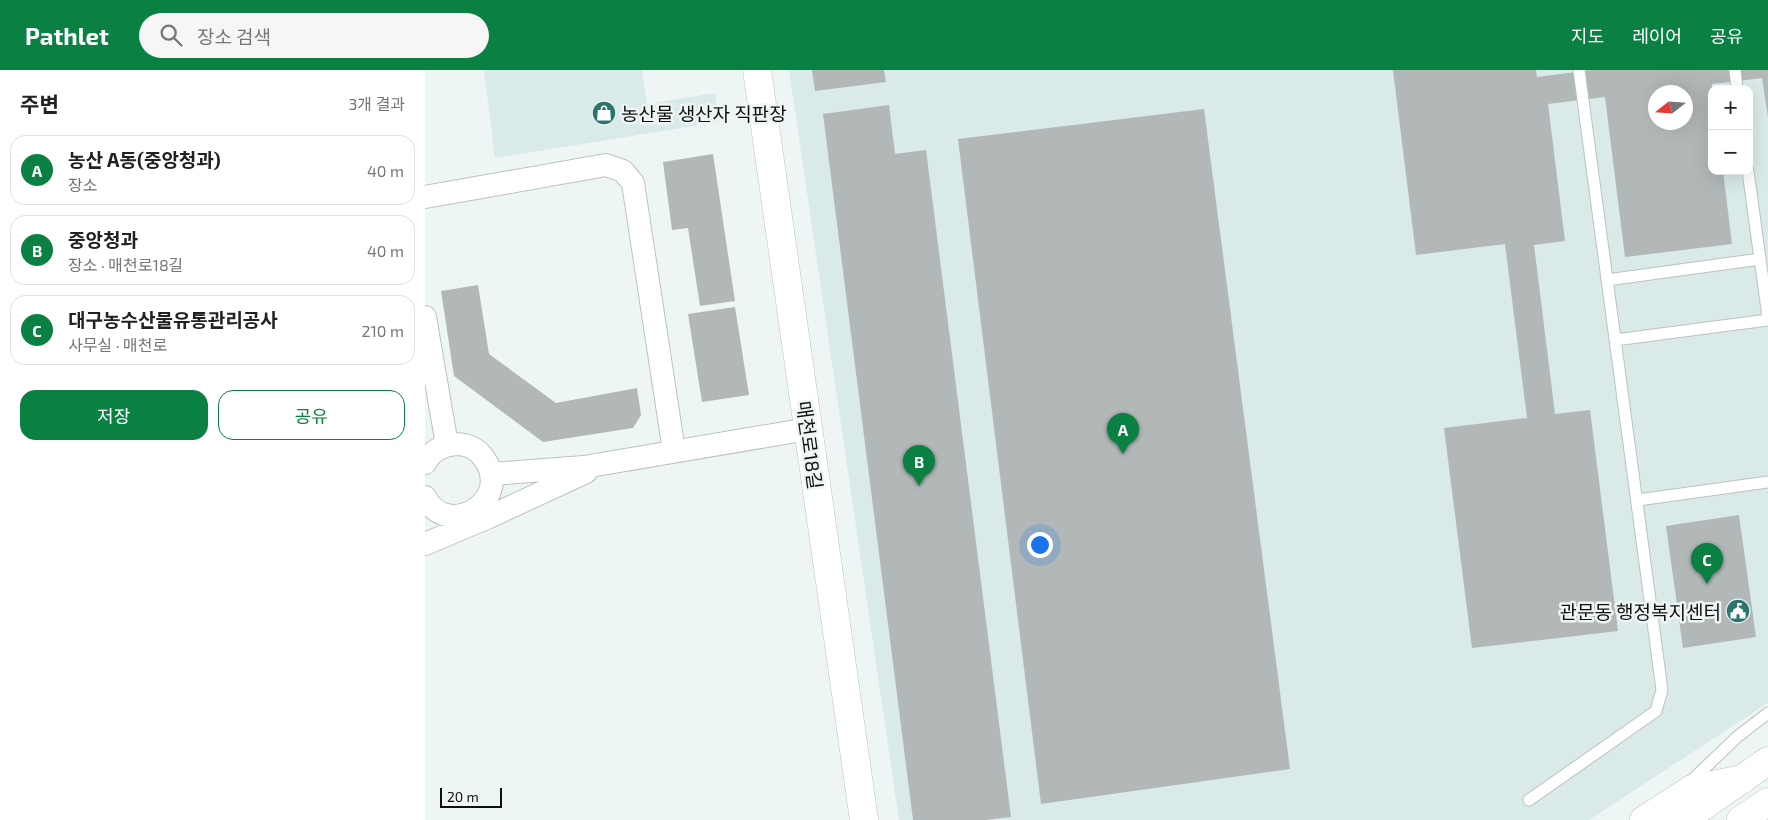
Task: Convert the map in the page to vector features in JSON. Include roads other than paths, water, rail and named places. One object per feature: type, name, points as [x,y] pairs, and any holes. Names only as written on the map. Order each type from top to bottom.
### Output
[{"type":"main road","name":"매천로18길","points":[[757,70],[864,820]]},
{"type":"main road","points":[[1664,816],[1743,780],[1768,761]]},
{"type":"street","points":[[425,197],[606,166],[623,171],[633,183],[674,451]]},
{"type":"street","points":[[425,317],[447,445]]},
{"type":"street","points":[[491,474],[605,463],[808,429]]},
{"type":"street","points":[[425,463],[437,449],[447,445],[468,446],[481,454],[488,463],[492,486],[488,497],[481,507],[459,516],[447,515],[436,510],[426,501]]},
{"type":"street","points":[[425,544],[489,517],[605,463]]},
{"type":"lane","points":[[1529,800],[1656,711],[1662,690],[1579,70]]},
{"type":"lane","points":[[1735,70],[1737,85]]},
{"type":"lane","points":[[1615,340],[1768,318],[1749,175]]},
{"type":"lane","points":[[1607,280],[1760,259]]},
{"type":"lane","points":[[1637,500],[1768,482]]},
{"type":"lane","points":[[1664,816],[1737,738],[1768,712]]},
{"type":"place","name":"농산물 생산자 직판장","points":[[604,113]]},
{"type":"place","name":"농산 A동(중앙청과)","points":[[1123,454]]},
{"type":"place","name":"중앙청과","points":[[919,486]]},
{"type":"place","name":"대구농수산물유통관리공사","points":[[1707,584]]},
{"type":"place","name":"관문동 행정복지센터","points":[[1738,611]]}]
